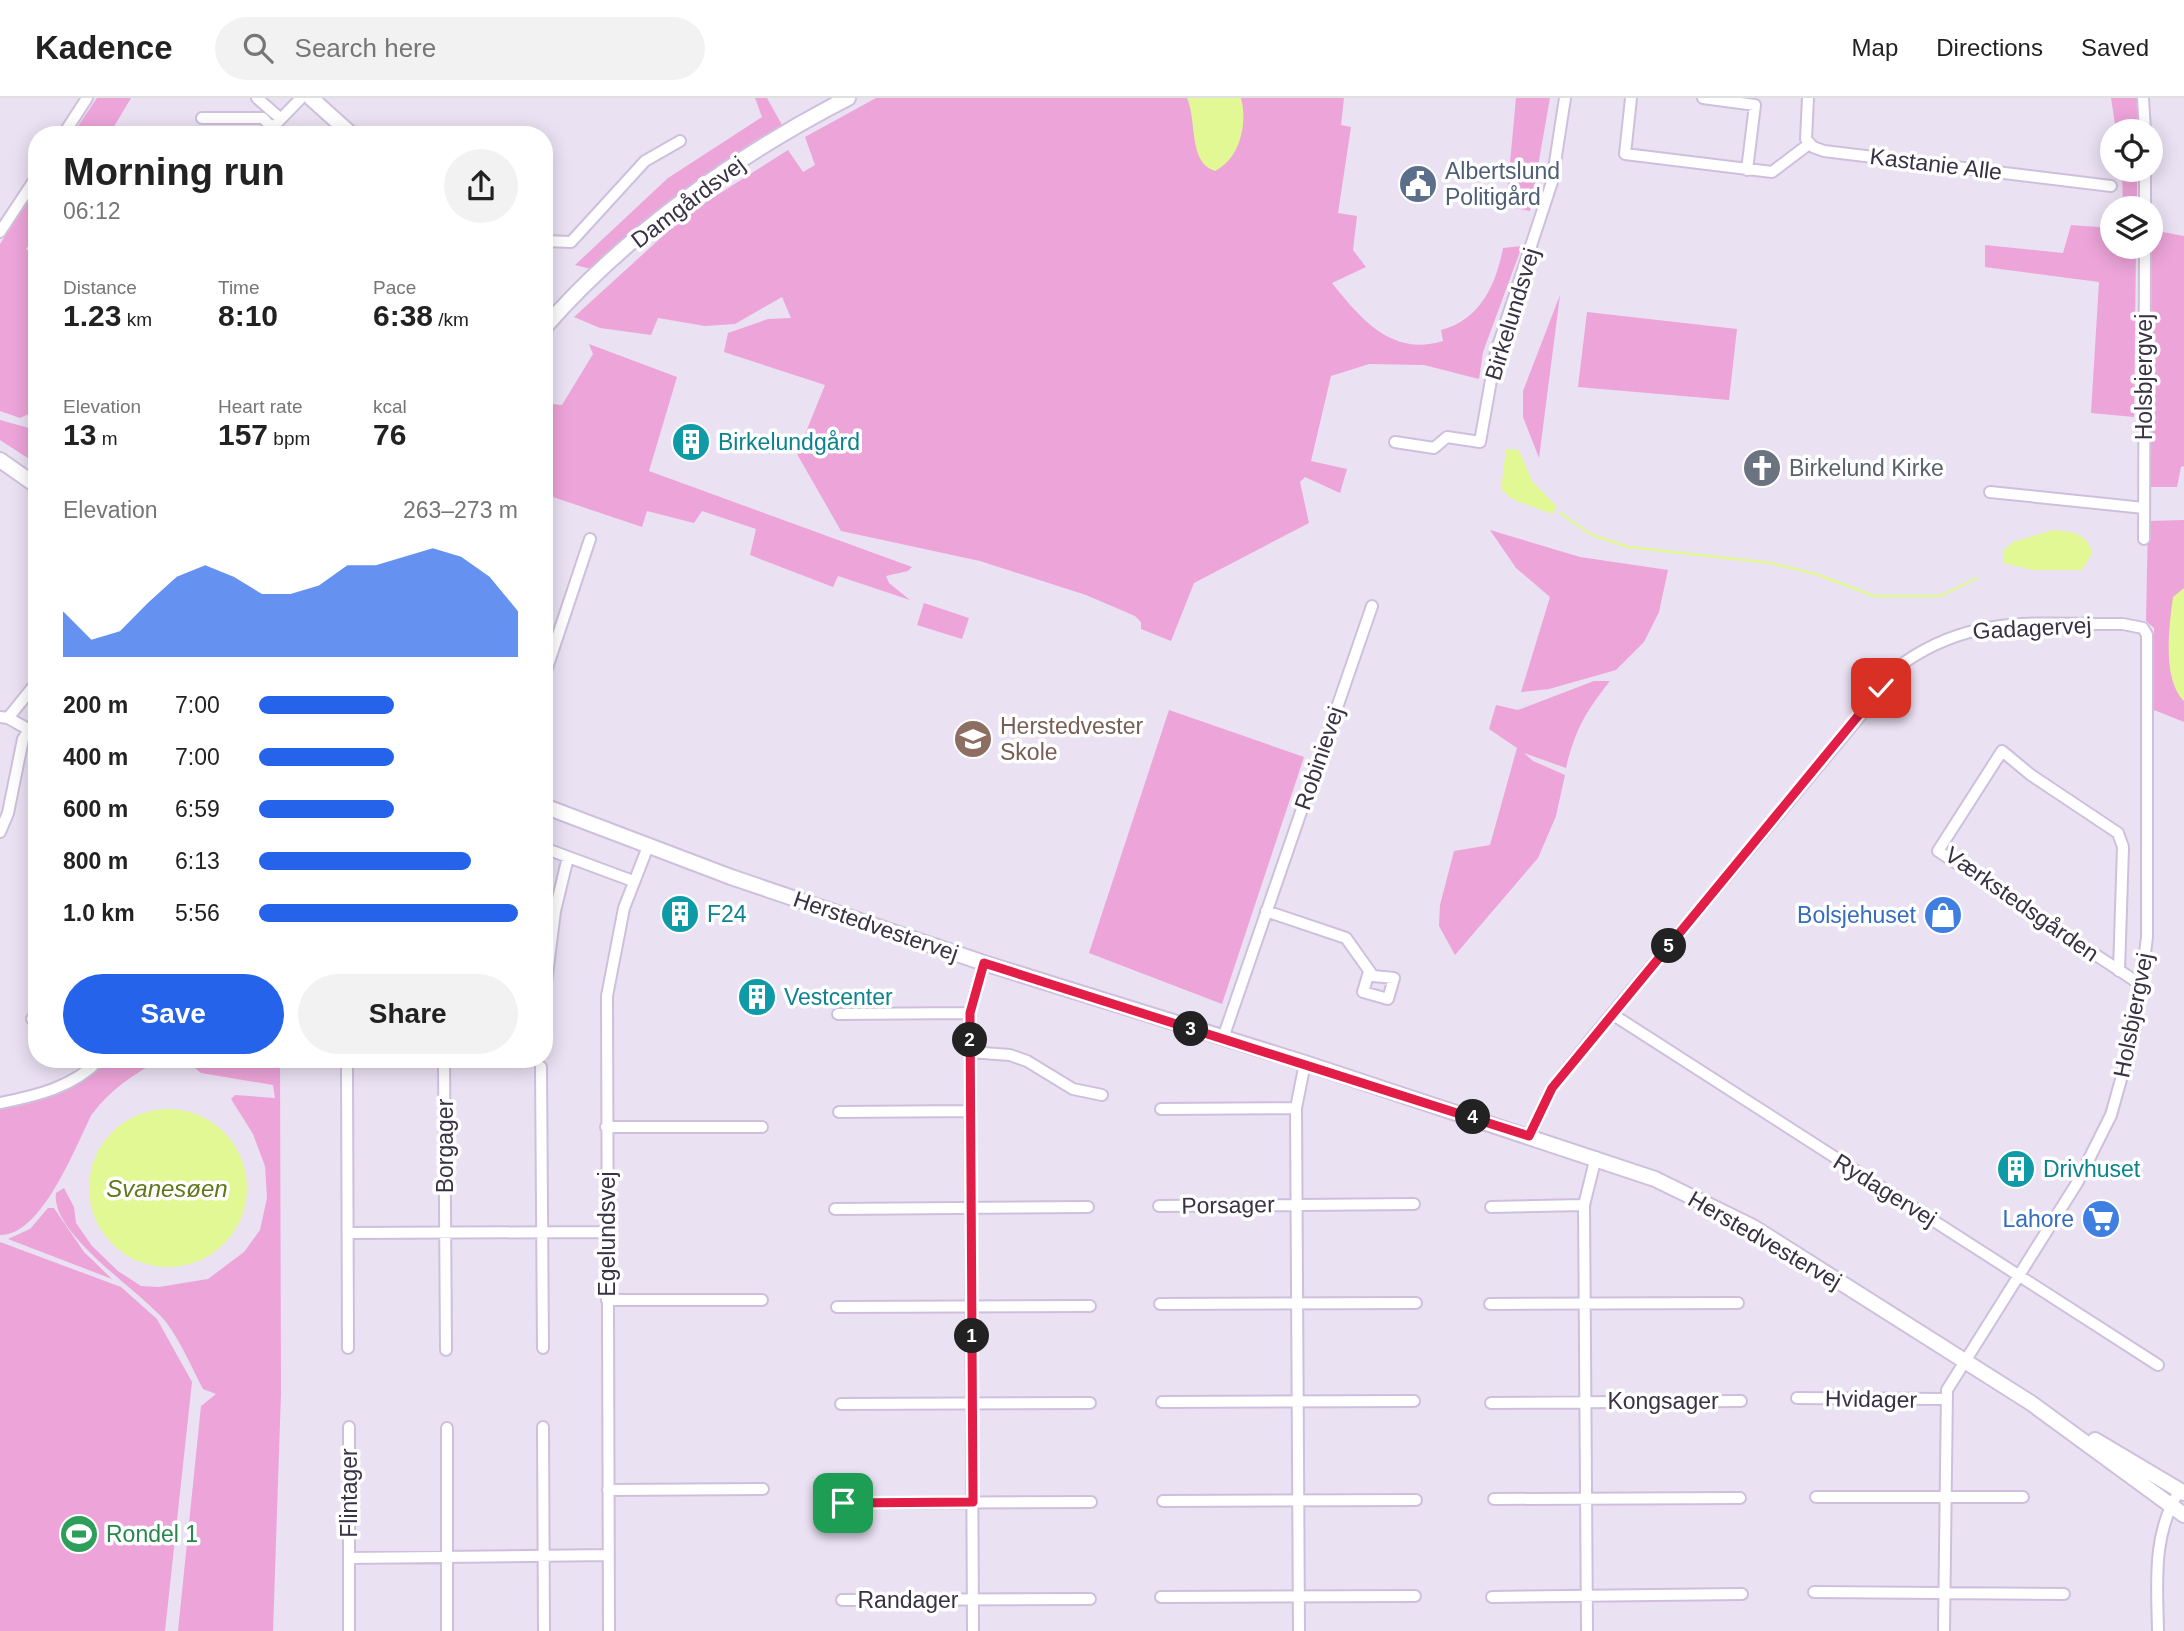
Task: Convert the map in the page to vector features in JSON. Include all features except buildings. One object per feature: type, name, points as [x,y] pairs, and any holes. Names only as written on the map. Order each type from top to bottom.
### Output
[{"type":"street","points":[[69,126],[87,98]]},
{"type":"street","points":[[257,98],[281,119]]},
{"type":"street","points":[[274,126],[301,98]]},
{"type":"street","points":[[311,98],[342,126]]},
{"type":"street","name":"Damgårdsvej","points":[[553,314],[708,183],[774,139],[848,98]]},
{"type":"street","name":"Birkelundsvej","points":[[1395,442],[1434,448],[1447,437],[1480,442],[1496,352],[1552,182],[1565,98]]},
{"type":"street","points":[[1631,98],[1625,154],[1772,172],[1809,144],[1805,128],[1808,98]]},
{"type":"street","points":[[1703,98],[1755,105],[1747,170]]},
{"type":"street","points":[[2143,98],[2144,119]]},
{"type":"street","points":[[202,118],[263,118],[267,126]]},
{"type":"street","points":[[553,242],[571,242],[645,161],[680,141]]},
{"type":"street","name":"Kastanie Alle","points":[[1809,144],[1824,150],[2111,186]]},
{"type":"street","points":[[0,232],[28,190]]},
{"type":"street","name":"Holsbjergvej","points":[[2144,539],[2145,259]]},
{"type":"street","points":[[0,460],[28,480]]},
{"type":"street","points":[[1990,492],[2144,508]]},
{"type":"street","points":[[553,650],[590,539]]},
{"type":"street","name":"Robinievej","points":[[1223,1038],[1372,606]]},
{"type":"street","name":"Gadagervej","points":[[1529,1136],[1552,1088],[1905,662],[1954,634],[1987,626],[2123,624],[2143,628]]},
{"type":"street","name":"Holsbjergvej","points":[[1965,1362],[2077,1183],[2110,1115],[2133,1039],[2143,986],[2148,904],[2147,635],[2143,628]]},
{"type":"street","points":[[28,692],[4,718],[28,730]]},
{"type":"street","points":[[0,832],[8,813],[23,739],[28,736]]},
{"type":"street","name":"Værkstedsgården","points":[[2119,971],[2123,847],[2118,833],[2031,775],[2002,751],[1938,851],[2119,971],[2143,986]]},
{"type":"street","name":"Herstedvestervej","points":[[553,809],[731,877],[984,963],[1305,1063],[1596,1157],[1655,1179],[1752,1227],[2048,1414],[2182,1491]]},
{"type":"street","name":"Egelundsvej","points":[[608,1631],[607,996],[618,931],[633,881],[649,844]]},
{"type":"street","points":[[553,851],[633,881]]},
{"type":"street","points":[[553,927],[568,857]]},
{"type":"street","points":[[1266,911],[1346,938],[1373,976]]},
{"type":"street","name":"Randager","points":[[973,1631],[970,1013],[984,963]]},
{"type":"street","points":[[838,1014],[970,1013]]},
{"type":"street","name":"Rydagervej","points":[[1612,1014],[1826,1154],[2020,1274],[2158,1364]]},
{"type":"street","points":[[970,1052],[1010,1055],[1027,1061],[1073,1089],[1102,1095]]},
{"type":"street","name":"Porsager","points":[[1299,1631],[1296,1108],[1305,1063]]},
{"type":"street","points":[[0,1103],[32,1097],[66,1084],[88,1068]]},
{"type":"street","points":[[347,1068],[348,1348]]},
{"type":"street","name":"Borgager","points":[[444,1068],[446,1350]]},
{"type":"street","points":[[541,1068],[543,1348]]},
{"type":"street","points":[[1161,1109],[1296,1108]]},
{"type":"street","points":[[839,1112],[971,1111]]},
{"type":"street","points":[[606,1127],[762,1127]]},
{"type":"street","name":"Kongsager","points":[[1587,1631],[1584,1205],[1596,1157]]},
{"type":"street","name":"Porsager","points":[[1159,1206],[1414,1204]]},
{"type":"street","points":[[1491,1207],[1584,1205]]},
{"type":"street","points":[[835,1209],[1088,1207]]},
{"type":"street","points":[[348,1233],[606,1232]]},
{"type":"street","points":[[607,1300],[762,1300]]},
{"type":"street","points":[[1160,1304],[1416,1303]]},
{"type":"street","points":[[1490,1304],[1738,1303]]},
{"type":"street","points":[[837,1307],[1090,1306]]},
{"type":"street","name":"Hvidager","points":[[1944,1631],[1947,1497],[1944,1399],[1965,1362]]},
{"type":"street","name":"Hvidager","points":[[1797,1398],[1944,1399]]},
{"type":"street","points":[[1162,1402],[1413,1401]]},
{"type":"street","name":"Kongsager","points":[[1491,1403],[1741,1401]]},
{"type":"street","points":[[841,1404],[1090,1403]]},
{"type":"street","name":"Herstedvestervej","points":[[2048,1414],[2184,1515]]},
{"type":"street","name":"Flintager","points":[[349,1427],[349,1631]]},
{"type":"street","points":[[544,1427],[544,1631]]},
{"type":"street","points":[[447,1429],[447,1631]]},
{"type":"street","points":[[608,1490],[763,1489]]},
{"type":"street","points":[[2158,1631],[2159,1538],[2170,1504],[2182,1491]]},
{"type":"street","points":[[1816,1497],[2022,1497]]},
{"type":"street","points":[[1494,1499],[1740,1498]]},
{"type":"street","points":[[1163,1501],[1416,1500]]},
{"type":"street","points":[[843,1503],[1091,1502]]},
{"type":"street","name":"Flintager","points":[[349,1558],[608,1555]]},
{"type":"street","points":[[1814,1592],[2064,1594]]},
{"type":"street","points":[[1492,1597],[1742,1594]]},
{"type":"street","points":[[1161,1597],[1415,1596]]},
{"type":"street","name":"Randager","points":[[842,1600],[1090,1599]]},
{"type":"shaded area","points":[[97,98],[131,98],[114,126],[78,126]]},
{"type":"shaded area","points":[[755,98],[767,98],[782,125],[707,177],[591,269],[575,265],[668,178],[762,117]]},
{"type":"shaded area","points":[[876,98],[1344,98],[1341,125],[1351,127],[1338,213],[1357,216],[1353,250],[1366,267],[1332,283],[1354,310],[1379,332],[1408,344],[1425,345],[1443,341],[1441,330],[1466,318],[1484,299],[1496,275],[1503,248],[1522,246],[1483,352],[1479,379],[1424,365],[1369,364],[1331,376],[1311,461],[1347,469],[1340,493],[1305,477],[1300,482],[1309,523],[1194,583],[1171,641],[1141,629],[1141,622],[1135,616],[1086,595],[980,561],[841,531],[797,454],[825,385],[724,352],[728,333],[768,319],[791,318],[782,297],[735,324],[705,326],[658,318],[651,335],[600,328],[574,317],[686,215],[788,150],[803,172],[815,165],[805,137]]},
{"type":"shaded area","points":[[1516,98],[1550,98],[1530,211],[1506,206]]},
{"type":"shaded area","points":[[2111,98],[2138,98],[2138,119],[2114,119]]},
{"type":"shaded area","points":[[2122,182],[2137,182],[2137,196],[2123,196]]},
{"type":"shaded area","points":[[28,202],[28,414],[20,418],[0,411],[0,244]]},
{"type":"shaded area","points":[[2071,225],[2100,227],[2100,259],[2136,259],[2134,417],[2091,413],[2099,282],[1985,267],[1985,245],[2063,253]]},
{"type":"shaded area","points":[[2163,232],[2184,236],[2184,466],[2181,467],[2177,487],[2149,487],[2152,259],[2163,259]]},
{"type":"shaded area","points":[[1560,295],[1539,458],[1523,417],[1523,391]]},
{"type":"shaded area","points":[[1587,312],[1737,329],[1729,400],[1578,387]]},
{"type":"shaded area","points":[[589,344],[677,377],[649,471],[912,567],[908,571],[886,576],[889,583],[910,600],[838,576],[833,587],[750,555],[756,529],[702,511],[694,523],[647,511],[642,527],[553,497],[553,404],[562,405],[593,354]]},
{"type":"shaded area","points":[[0,420],[28,428],[28,458],[0,440]]},
{"type":"shaded area","points":[[2184,520],[2184,722],[2154,710],[2154,628],[2146,621],[2148,521]]},
{"type":"shaded area","points":[[1490,530],[1580,557],[1668,570],[1659,612],[1644,642],[1616,670],[1549,689],[1521,692],[1550,597],[1516,568]]},
{"type":"shaded area","points":[[924,603],[969,618],[962,639],[917,625]]},
{"type":"shaded area","points":[[1594,681],[1610,681],[1582,722],[1566,768],[1524,753],[1533,761],[1565,775],[1556,816],[1538,858],[1455,955],[1439,926],[1440,905],[1454,851],[1490,845],[1517,748],[1489,729],[1496,705],[1518,710]]},
{"type":"shaded area","points":[[1169,710],[1304,757],[1222,1004],[1089,953]]},
{"type":"shaded area","points":[[145,1068],[107,1097],[92,1114],[55,1187],[30,1221],[15,1231],[0,1235],[0,1109],[59,1092],[97,1069]]},
{"type":"shaded area","points":[[195,1068],[280,1068],[281,1393],[273,1631],[178,1631],[201,1406],[216,1394],[203,1389],[166,1322],[82,1244],[67,1226],[58,1209],[56,1193],[64,1188],[74,1207],[76,1223],[92,1246],[118,1271],[141,1286],[159,1287],[208,1279],[244,1252],[260,1230],[267,1198],[265,1166],[253,1134],[231,1099],[235,1095],[275,1098],[273,1085],[201,1073]]},
{"type":"shaded area","points":[[48,1208],[54,1208],[84,1252],[112,1279],[8,1239],[30,1229]]},
{"type":"shaded area","points":[[0,1242],[121,1287],[157,1319],[192,1382],[165,1631],[0,1631]]},
{"type":"water","points":[[1187,98],[1241,98],[1243,118],[1240,139],[1231,158],[1215,171],[1206,166],[1197,150]]},
{"type":"water","points":[[1506,449],[1519,450],[1532,481],[1557,507],[1552,514],[1512,499],[1501,489]]},
{"type":"water","points":[[2053,530],[2073,533],[2087,542],[2092,554],[2082,570],[2033,570],[2003,563],[2004,550],[2013,542]]},
{"type":"water","points":[[2184,588],[2184,701],[2172,680],[2169,652],[2173,597]]},
{"type":"water","name":"Svanesøen","points":[[168,1109],[198,1115],[224,1132],[241,1158],[247,1188],[241,1218],[224,1244],[198,1261],[168,1267],[138,1261],[112,1244],[95,1218],[89,1188],[95,1158],[112,1132],[138,1115]]},
{"type":"waterway","points":[[1560,513],[1592,535],[1628,547],[1771,563],[1816,574],[1874,596],[1940,596],[1977,578]]},
{"type":"place","name":"Albertslund Politigård","points":[[1418,184]]},
{"type":"place","name":"Birkelundgård","points":[[691,442]]},
{"type":"place","name":"Birkelund Kirke","points":[[1762,468]]},
{"type":"place","name":"Herstedvester Skole","points":[[973,739]]},
{"type":"place","name":"F24","points":[[680,914]]},
{"type":"place","name":"Bolsjehuset","points":[[1943,915]]},
{"type":"place","name":"Vestcenter","points":[[757,997]]},
{"type":"place","name":"Drivhuset","points":[[2016,1169]]},
{"type":"place","name":"Lahore","points":[[2101,1219]]},
{"type":"place","name":"Rondel 1","points":[[79,1534]]},
{"type":"route","points":[[843,1503],[973,1502],[970,1013],[984,963],[1529,1136],[1540,1108],[1552,1088],[1881,688]]}]
